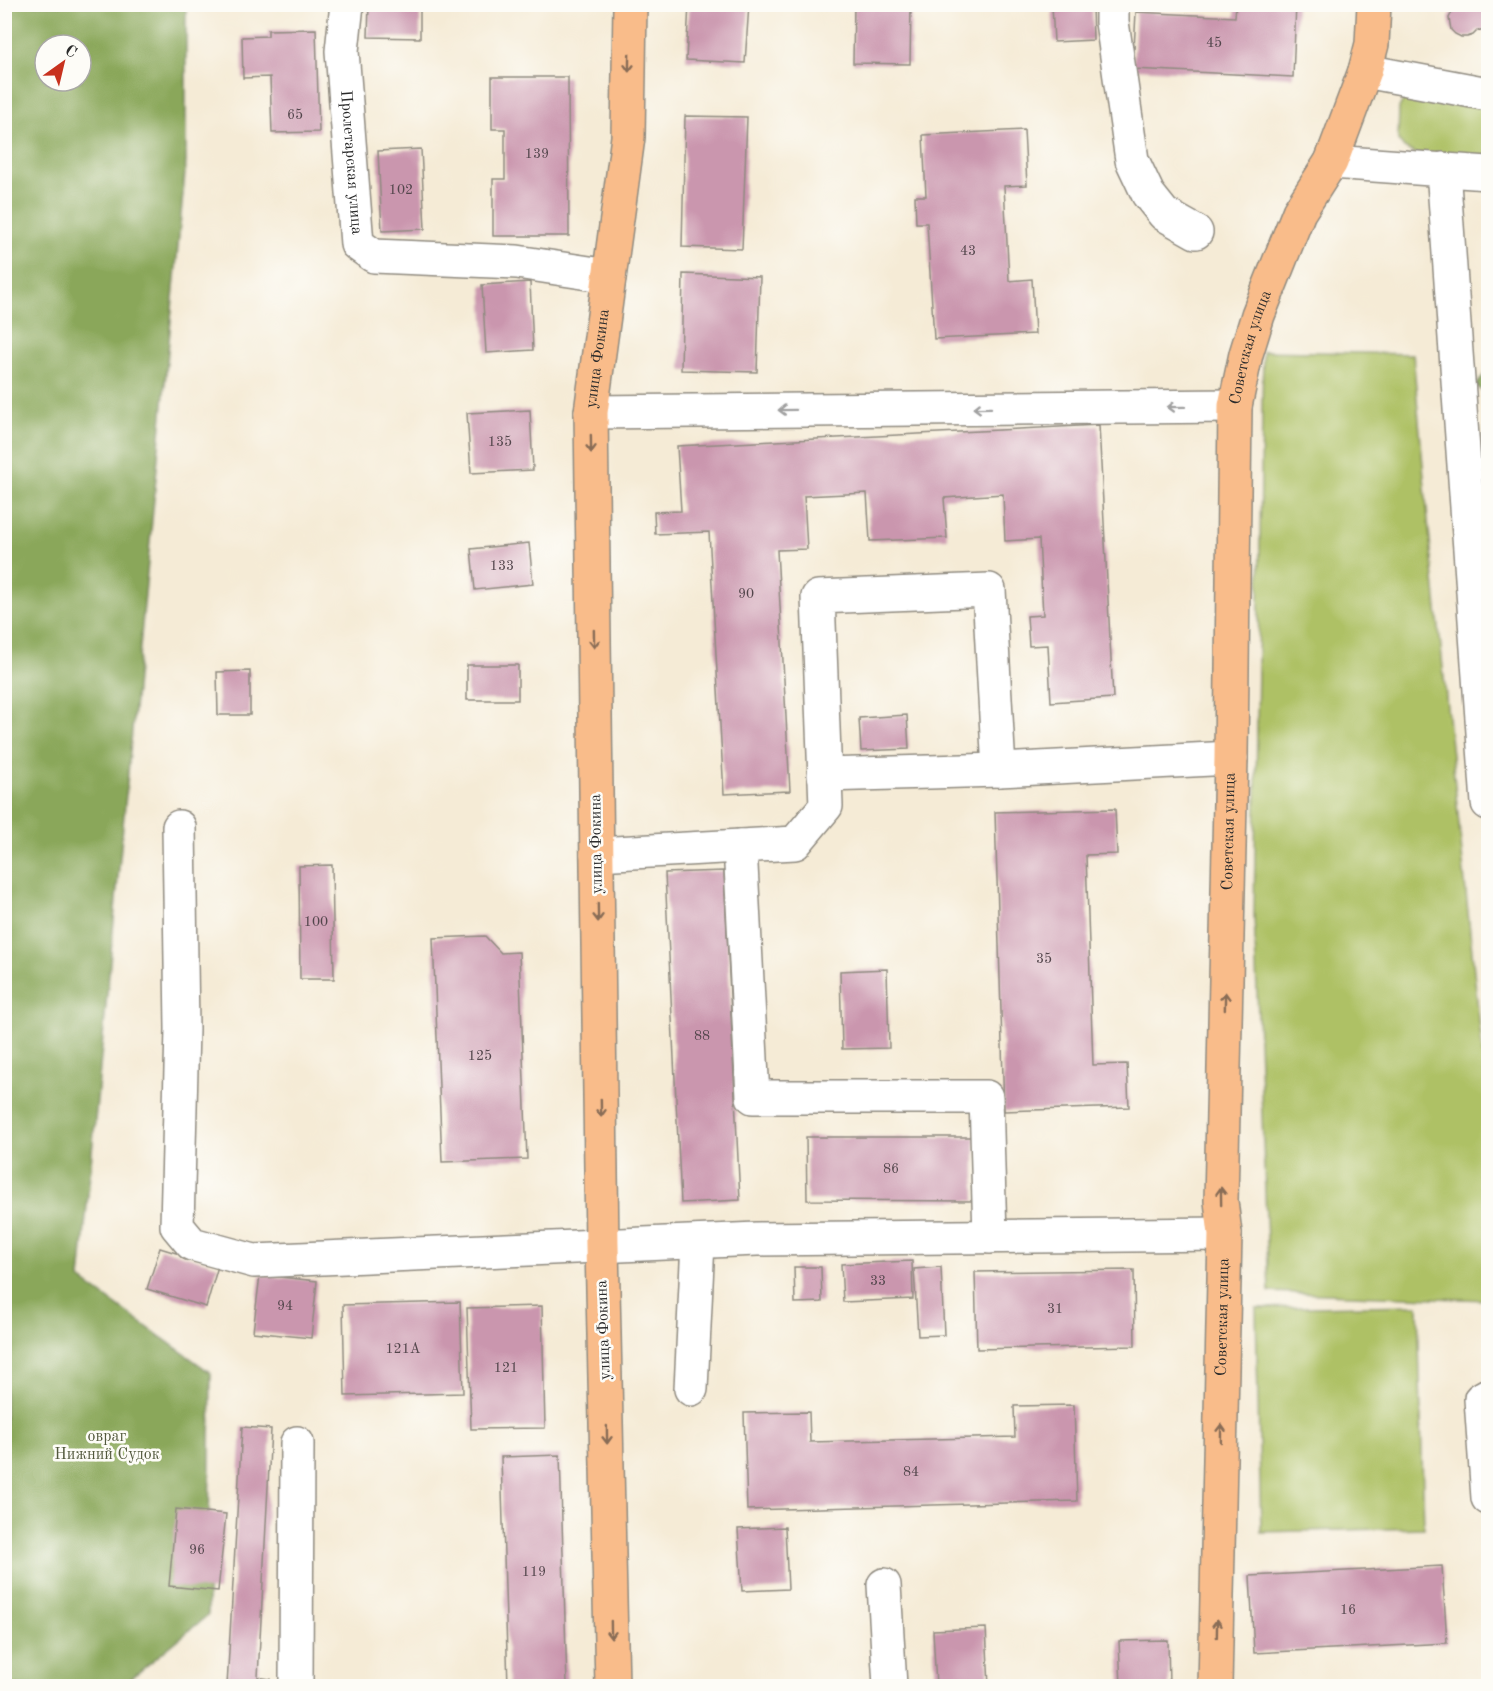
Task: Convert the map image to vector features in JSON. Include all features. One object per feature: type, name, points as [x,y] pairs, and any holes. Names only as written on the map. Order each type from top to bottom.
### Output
[{"type":"main road","name":"улица Фокина","points":[[612,1686],[602,1246],[591,412],[628,137],[630,4]]},
{"type":"main road","name":"Советская улица","points":[[1215,1686],[1225,1234],[1221,1201],[1231,758],[1235,406],[1246,354],[1258,315],[1299,212],[1331,162],[1365,71],[1372,45],[1374,4]]},
{"type":"street","name":"Пролетарская улица","points":[[347,4],[342,51],[357,244],[374,256],[517,262],[609,276]]},
{"type":"street","points":[[1112,4],[1112,22],[1132,160],[1148,194],[1164,214],[1196,232]]},
{"type":"street","points":[[1365,71],[1488,94]]},
{"type":"street","points":[[1331,162],[1488,173]]},
{"type":"street","points":[[1443,169],[1488,803]]},
{"type":"street","points":[[591,412],[1235,406]]},
{"type":"street","points":[[597,854],[795,843],[826,806],[818,597],[989,590],[999,770]]},
{"type":"street","points":[[824,775],[999,770],[1231,758]]},
{"type":"street","points":[[179,827],[182,1029],[177,1226],[192,1244],[254,1261],[757,1239],[1225,1234]]},
{"type":"street","points":[[740,846],[753,1097],[986,1097],[990,1237]]},
{"type":"street","points":[[691,1389],[698,1242]]},
{"type":"street","points":[[1488,1395],[1481,1399],[1488,1498]]},
{"type":"street","points":[[296,1686],[297,1443]]},
{"type":"street","points":[[884,1585],[890,1686]]},
{"type":"green space","name":"овраг Нижний Судок","points":[[5,5],[186,5],[186,162],[80,1279],[211,1373],[208,1615],[122,1686],[5,1686]]},
{"type":"green space","points":[[1412,94],[1488,106],[1488,162],[1416,154],[1404,148],[1398,140],[1399,108],[1404,98]]},
{"type":"green space","points":[[1263,351],[1413,354],[1488,1108],[1488,1300],[1269,1292],[1254,915]]},
{"type":"green space","points":[[1488,369],[1488,396],[1476,386]]},
{"type":"green space","points":[[1418,1305],[1424,1528],[1261,1532],[1256,1308]]},
{"type":"building","points":[[369,4],[420,4],[420,38],[368,37]]},
{"type":"building","points":[[689,4],[749,4],[745,63],[686,60]]},
{"type":"building","points":[[854,4],[911,4],[910,64],[853,63]]},
{"type":"building","points":[[1236,4],[1296,4],[1293,77],[1133,69],[1136,12],[1235,17]]},
{"type":"building","points":[[1458,4],[1488,4],[1488,31],[1478,30],[1467,37],[1455,34],[1451,30],[1449,18],[1458,8]]},
{"type":"building","points":[[1052,5],[1092,5],[1093,40],[1054,42]]},
{"type":"building","points":[[316,29],[319,132],[272,133],[270,77],[243,78],[242,37],[268,36],[268,30]]},
{"type":"building","points":[[492,77],[568,77],[569,236],[493,236],[493,179],[505,179],[505,129],[492,129]]},
{"type":"building","points":[[685,116],[747,117],[742,249],[682,247]]},
{"type":"building","points":[[1024,130],[1027,185],[1004,186],[1009,281],[1032,279],[1035,334],[934,339],[927,223],[916,223],[915,196],[926,196],[923,135]]},
{"type":"building","points":[[421,149],[425,229],[382,231],[378,151]]},
{"type":"building","points":[[683,274],[760,277],[757,372],[681,370]]},
{"type":"building","points":[[530,282],[533,350],[486,353],[482,285]]},
{"type":"building","points":[[530,410],[533,470],[471,473],[467,413]]},
{"type":"building","points":[[1099,425],[1113,698],[1051,702],[1048,645],[1029,646],[1027,616],[1043,615],[1039,539],[1005,541],[1003,494],[944,498],[947,538],[870,541],[867,493],[804,496],[807,549],[777,550],[790,791],[724,794],[709,532],[655,534],[654,512],[681,511],[677,446]]},
{"type":"building","points":[[529,543],[533,584],[475,590],[471,549]]},
{"type":"building","points":[[467,665],[518,665],[518,700],[467,700]]},
{"type":"building","points":[[250,671],[250,715],[218,715],[217,672]]},
{"type":"building","points":[[907,715],[909,749],[861,751],[859,718]]},
{"type":"building","points":[[1115,809],[1117,854],[1086,855],[1093,1065],[1127,1064],[1129,1107],[1004,1111],[995,812]]},
{"type":"building","points":[[332,865],[334,979],[300,979],[299,866]]},
{"type":"building","points":[[724,871],[740,1200],[681,1203],[665,873]]},
{"type":"building","points":[[485,936],[501,953],[519,952],[527,1159],[442,1162],[433,938]]},
{"type":"building","points":[[887,969],[889,1048],[842,1049],[840,971]]},
{"type":"building","points":[[806,1137],[975,1137],[975,1201],[807,1200]]},
{"type":"building","points":[[160,1248],[218,1266],[206,1307],[147,1289]]},
{"type":"building","points":[[912,1261],[913,1299],[843,1302],[841,1264]]},
{"type":"building","points":[[794,1267],[821,1267],[822,1302],[795,1303]]},
{"type":"building","points":[[941,1267],[944,1335],[918,1336],[914,1269]]},
{"type":"building","points":[[1134,1270],[1135,1346],[977,1349],[975,1272]]},
{"type":"building","points":[[260,1275],[317,1281],[311,1338],[253,1332]]},
{"type":"building","points":[[460,1302],[463,1393],[345,1396],[343,1305]]},
{"type":"building","points":[[542,1306],[545,1428],[471,1429],[467,1308]]},
{"type":"building","points":[[1074,1405],[1077,1501],[747,1510],[744,1413],[809,1412],[810,1442],[1015,1437],[1014,1406]]},
{"type":"building","points":[[242,1427],[271,1429],[258,1677],[270,1679],[269,1686],[227,1686]]},
{"type":"building","points":[[560,1455],[567,1686],[508,1686],[501,1457]]},
{"type":"building","points":[[176,1509],[226,1514],[218,1591],[169,1586]]},
{"type":"building","points":[[785,1527],[788,1589],[742,1591],[738,1529]]},
{"type":"building","points":[[1442,1566],[1447,1643],[1254,1653],[1250,1576]]},
{"type":"building","points":[[986,1628],[989,1686],[936,1686],[933,1630]]},
{"type":"building","points":[[1168,1640],[1169,1686],[1121,1686],[1119,1641]]}]
